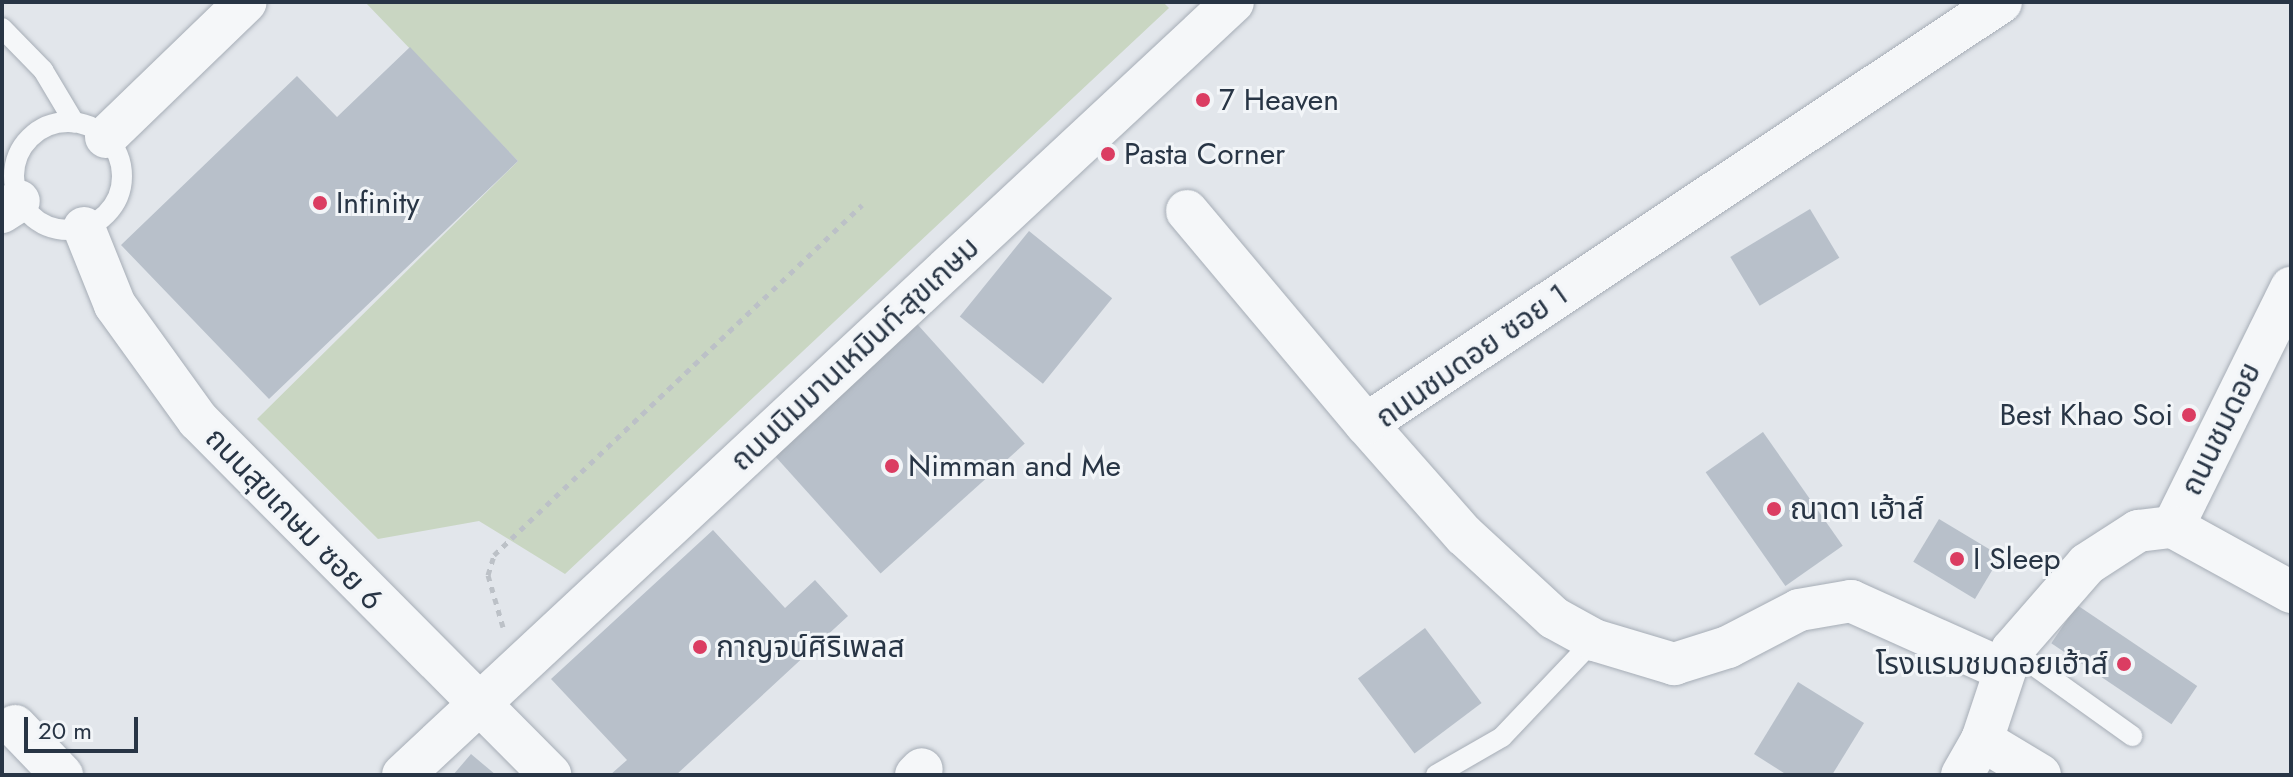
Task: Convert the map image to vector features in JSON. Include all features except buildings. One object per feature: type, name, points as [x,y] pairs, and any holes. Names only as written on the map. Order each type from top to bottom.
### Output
[{"type":"street","points":[[90,129],[246,2]]},
{"type":"street","name":"ถนนนิมมานเหมินท์-สุขเกษม","points":[[403,775],[1233,2]]},
{"type":"street","name":"ถนนชมดอย ซอย 1","points":[[2001,2],[1366,424],[1464,535],[1554,618],[1594,640],[1674,664],[1728,647],[1799,610],[1851,601],[2007,660]]},
{"type":"street","points":[[1187,211],[1366,424]]},
{"type":"street","name":"ถนนสุขเกษม ซอย 6","points":[[84,228],[115,305],[198,420],[477,707],[550,775]]},
{"type":"street","name":"ถนนชมดอย","points":[[2173,527],[2291,288]]},
{"type":"street","points":[[2040,775],[1972,757],[2007,660],[2087,564],[2138,531],[2173,527],[2291,592]]},
{"type":"street","points":[[15,726],[62,775]]},
{"type":"lane","points":[[2,28],[43,70],[122,164],[119,196],[84,228],[40,223],[11,206],[14,168],[24,146],[42,129],[90,129]]},
{"type":"lane","points":[[1436,775],[1502,737],[1594,640]]},
{"type":"lane","points":[[2007,660],[2132,736]]},
{"type":"path","points":[[518,668],[490,587],[494,555],[862,205]]},
{"type":"green space","points":[[365,2],[1163,2],[1169,8],[565,574],[479,521],[378,539],[257,419],[518,161]]},
{"type":"place","name":"7 Heaven","points":[[1203,100]]},
{"type":"place","name":"Pasta Corner","points":[[1108,154]]},
{"type":"place","name":"Infinity","points":[[320,203]]},
{"type":"place","name":"Best Khao Soi","points":[[2189,415]]},
{"type":"place","name":"Nimman and Me","points":[[892,466]]},
{"type":"place","name":"ณาดา เฮ้าส์","points":[[1774,509]]},
{"type":"place","name":"I Sleep","points":[[1957,559]]},
{"type":"place","name":"กาญจน์ศิริเพลส","points":[[700,647]]},
{"type":"place","name":"โรงแรมชมดอยเฮ้าส์","points":[[2124,664]]}]
